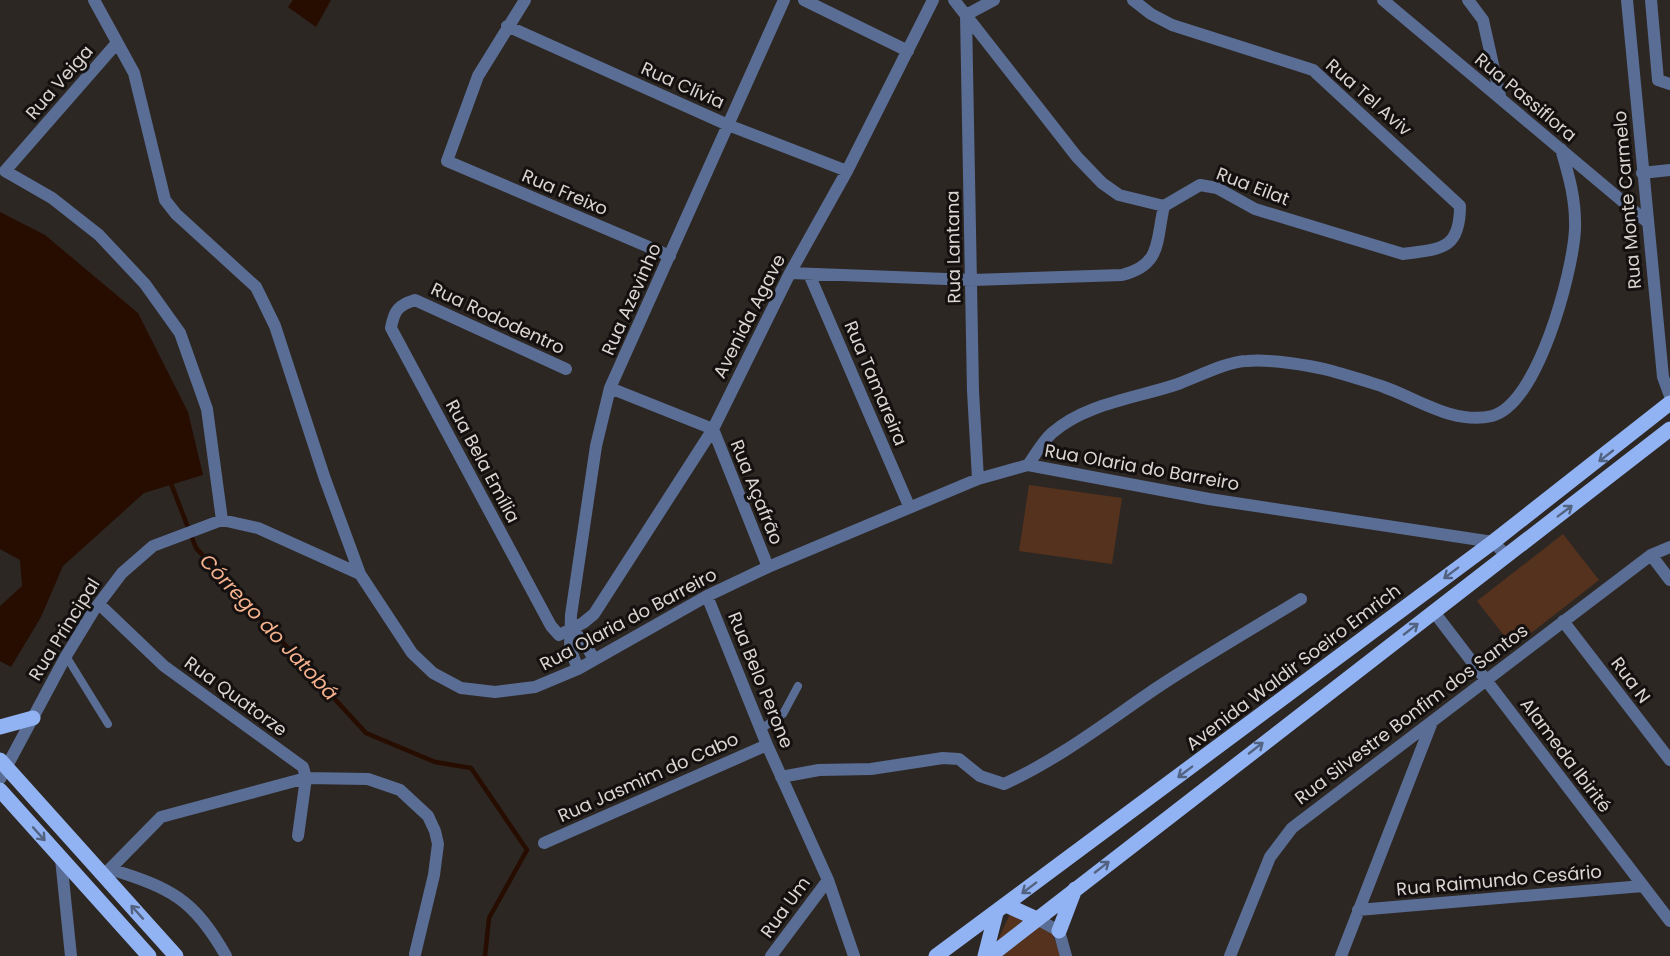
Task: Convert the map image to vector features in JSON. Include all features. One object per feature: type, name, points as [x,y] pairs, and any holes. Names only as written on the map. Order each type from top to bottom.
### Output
[{"type":"main road","name":"Avenida Waldir Soeiro Emrich","points":[[935,956],[1493,542],[1670,404]]},
{"type":"main road","points":[[990,956],[1670,429]]},
{"type":"main road","points":[[0,727],[33,718]]},
{"type":"main road","points":[[2,768],[107,872],[176,956]]},
{"type":"main road","points":[[0,790],[149,956]]},
{"type":"main road","points":[[1059,931],[1075,888]]},
{"type":"main road","points":[[985,956],[1001,909],[1037,919]]},
{"type":"street","name":"Rua Olaria do Barreiro","points":[[94,0],[116,44],[134,73],[165,200],[176,214],[256,287],[275,326],[325,479],[360,574],[412,652],[433,673],[461,687],[495,692],[535,687],[578,669],[707,596],[768,567],[909,506],[978,479],[1028,465],[1209,499],[1493,542]]},
{"type":"street","points":[[507,26],[525,0]]},
{"type":"street","name":"Rua Azevinho","points":[[578,669],[570,648],[570,630],[596,446],[610,388],[784,0]]},
{"type":"street","points":[[804,0],[908,51]]},
{"type":"street","name":"Avenida Agave","points":[[570,630],[594,614],[713,429],[790,273],[847,171],[933,0]]},
{"type":"street","points":[[790,273],[972,280],[1122,275],[1140,271],[1153,258],[1164,206],[1119,195],[1102,183],[1077,157],[954,0]]},
{"type":"street","points":[[966,15],[994,0]]},
{"type":"street","name":"Rua Tel Aviv","points":[[1133,0],[1151,14],[1172,24],[1312,70],[1460,206],[1460,227],[1450,243]]},
{"type":"street","name":"Rua Passiflora","points":[[1383,0],[1646,221]]},
{"type":"street","points":[[1468,0],[1483,20],[1500,96]]},
{"type":"street","name":"Rua Monte Carmelo","points":[[1627,0],[1646,221],[1663,377],[1670,396]]},
{"type":"street","points":[[1651,0],[1658,80],[1670,84]]},
{"type":"street","name":"Rua Lantana","points":[[966,15],[973,391],[978,479]]},
{"type":"street","name":"Rua Freixo","points":[[507,26],[478,76],[447,161],[670,256]]},
{"type":"street","name":"Rua Clívia","points":[[507,26],[728,125],[847,171]]},
{"type":"street","name":"Rua Veiga","points":[[116,44],[5,171],[52,198],[99,235],[145,284],[180,333],[207,409],[222,520]]},
{"type":"street","points":[[1028,465],[1053,433],[1098,406],[1168,388],[1245,360],[1330,371],[1384,387],[1452,415],[1467,418],[1493,416],[1516,402],[1524,390],[1542,354],[1569,277],[1575,230],[1574,194],[1561,149]]},
{"type":"street","points":[[1642,173],[1670,170]]},
{"type":"street","name":"Rua Eilat","points":[[1164,206],[1200,185],[1217,188],[1255,209],[1403,254],[1428,251],[1450,243]]},
{"type":"street","name":"Rua Tamareira","points":[[809,274],[909,506]]},
{"type":"street","name":"Rua Rododentro","points":[[415,300],[566,369]]},
{"type":"street","name":"Rua Bela Emília","points":[[415,300],[402,304],[394,314],[391,328],[551,626],[559,635],[570,630]]},
{"type":"street","points":[[610,388],[713,429]]},
{"type":"street","name":"Rua Açafrão","points":[[713,429],[768,567]]},
{"type":"street","points":[[222,520],[258,528],[360,574]]},
{"type":"street","name":"Rua Principal","points":[[2,768],[33,718],[66,656],[122,573],[157,544],[222,520]]},
{"type":"street","points":[[1493,542],[1506,555]]},
{"type":"street","name":"Rua Silvestre Bonfim dos Santos","points":[[1230,956],[1270,857],[1292,828],[1563,621],[1652,555],[1670,547]]},
{"type":"street","points":[[1652,555],[1670,580]]},
{"type":"street","name":"Rua Belo Perone","points":[[707,596],[767,745],[828,880],[854,956]]},
{"type":"street","name":"Rua Belo Perone","points":[[781,777],[819,771],[871,769],[943,758],[959,759],[980,776],[1004,784],[1031,772],[1084,741],[1188,667],[1301,599]]},
{"type":"street","name":"Rua Quatorze","points":[[99,604],[164,666],[303,767],[306,777]]},
{"type":"street","name":"Alameda Ibirité","points":[[1434,612],[1670,921]]},
{"type":"street","name":"Rua N","points":[[1563,621],[1670,760]]},
{"type":"street","points":[[570,630],[582,639],[594,659]]},
{"type":"street","points":[[1341,956],[1433,721]]},
{"type":"street","name":"Rua Jasmim do Cabo","points":[[544,843],[767,745]]},
{"type":"street","points":[[298,836],[306,777]]},
{"type":"street","points":[[107,872],[161,817],[306,777],[368,779],[400,790],[428,816],[435,831],[437,854],[428,908],[415,954]]},
{"type":"street","points":[[61,859],[71,956]]},
{"type":"street","points":[[107,872],[150,882],[182,898],[208,925],[226,956]]},
{"type":"street","name":"Rua Um","points":[[771,956],[828,880]]},
{"type":"street","name":"Rua Raimundo Cesário","points":[[1358,910],[1643,886]]},
{"type":"street","points":[[1037,919],[1059,931],[1066,956]]},
{"type":"lane","points":[[66,656],[108,724]]},
{"type":"lane","points":[[761,729],[783,714],[798,686]]},
{"type":"shaded area","points":[[293,0],[331,0],[316,27],[288,7]]},
{"type":"shaded area","points":[[0,212],[45,235],[138,313],[188,412],[203,475],[144,493],[63,566],[41,617],[11,667],[0,661],[0,606],[22,586],[20,560],[0,549]]},
{"type":"shaded area","points":[[1029,485],[1122,498],[1112,564],[1019,551]]},
{"type":"shaded area","points":[[1563,534],[1599,580],[1513,647],[1477,601]]},
{"type":"shaded area","points":[[1010,914],[1026,919],[997,942]]},
{"type":"shaded area","points":[[1037,925],[1052,933],[1061,956],[1002,956]]},
{"type":"waterway","name":"Córrego do Jatobá","points":[[170,481],[196,548],[366,733],[435,762],[471,768],[527,850],[489,918],[485,956]]}]
